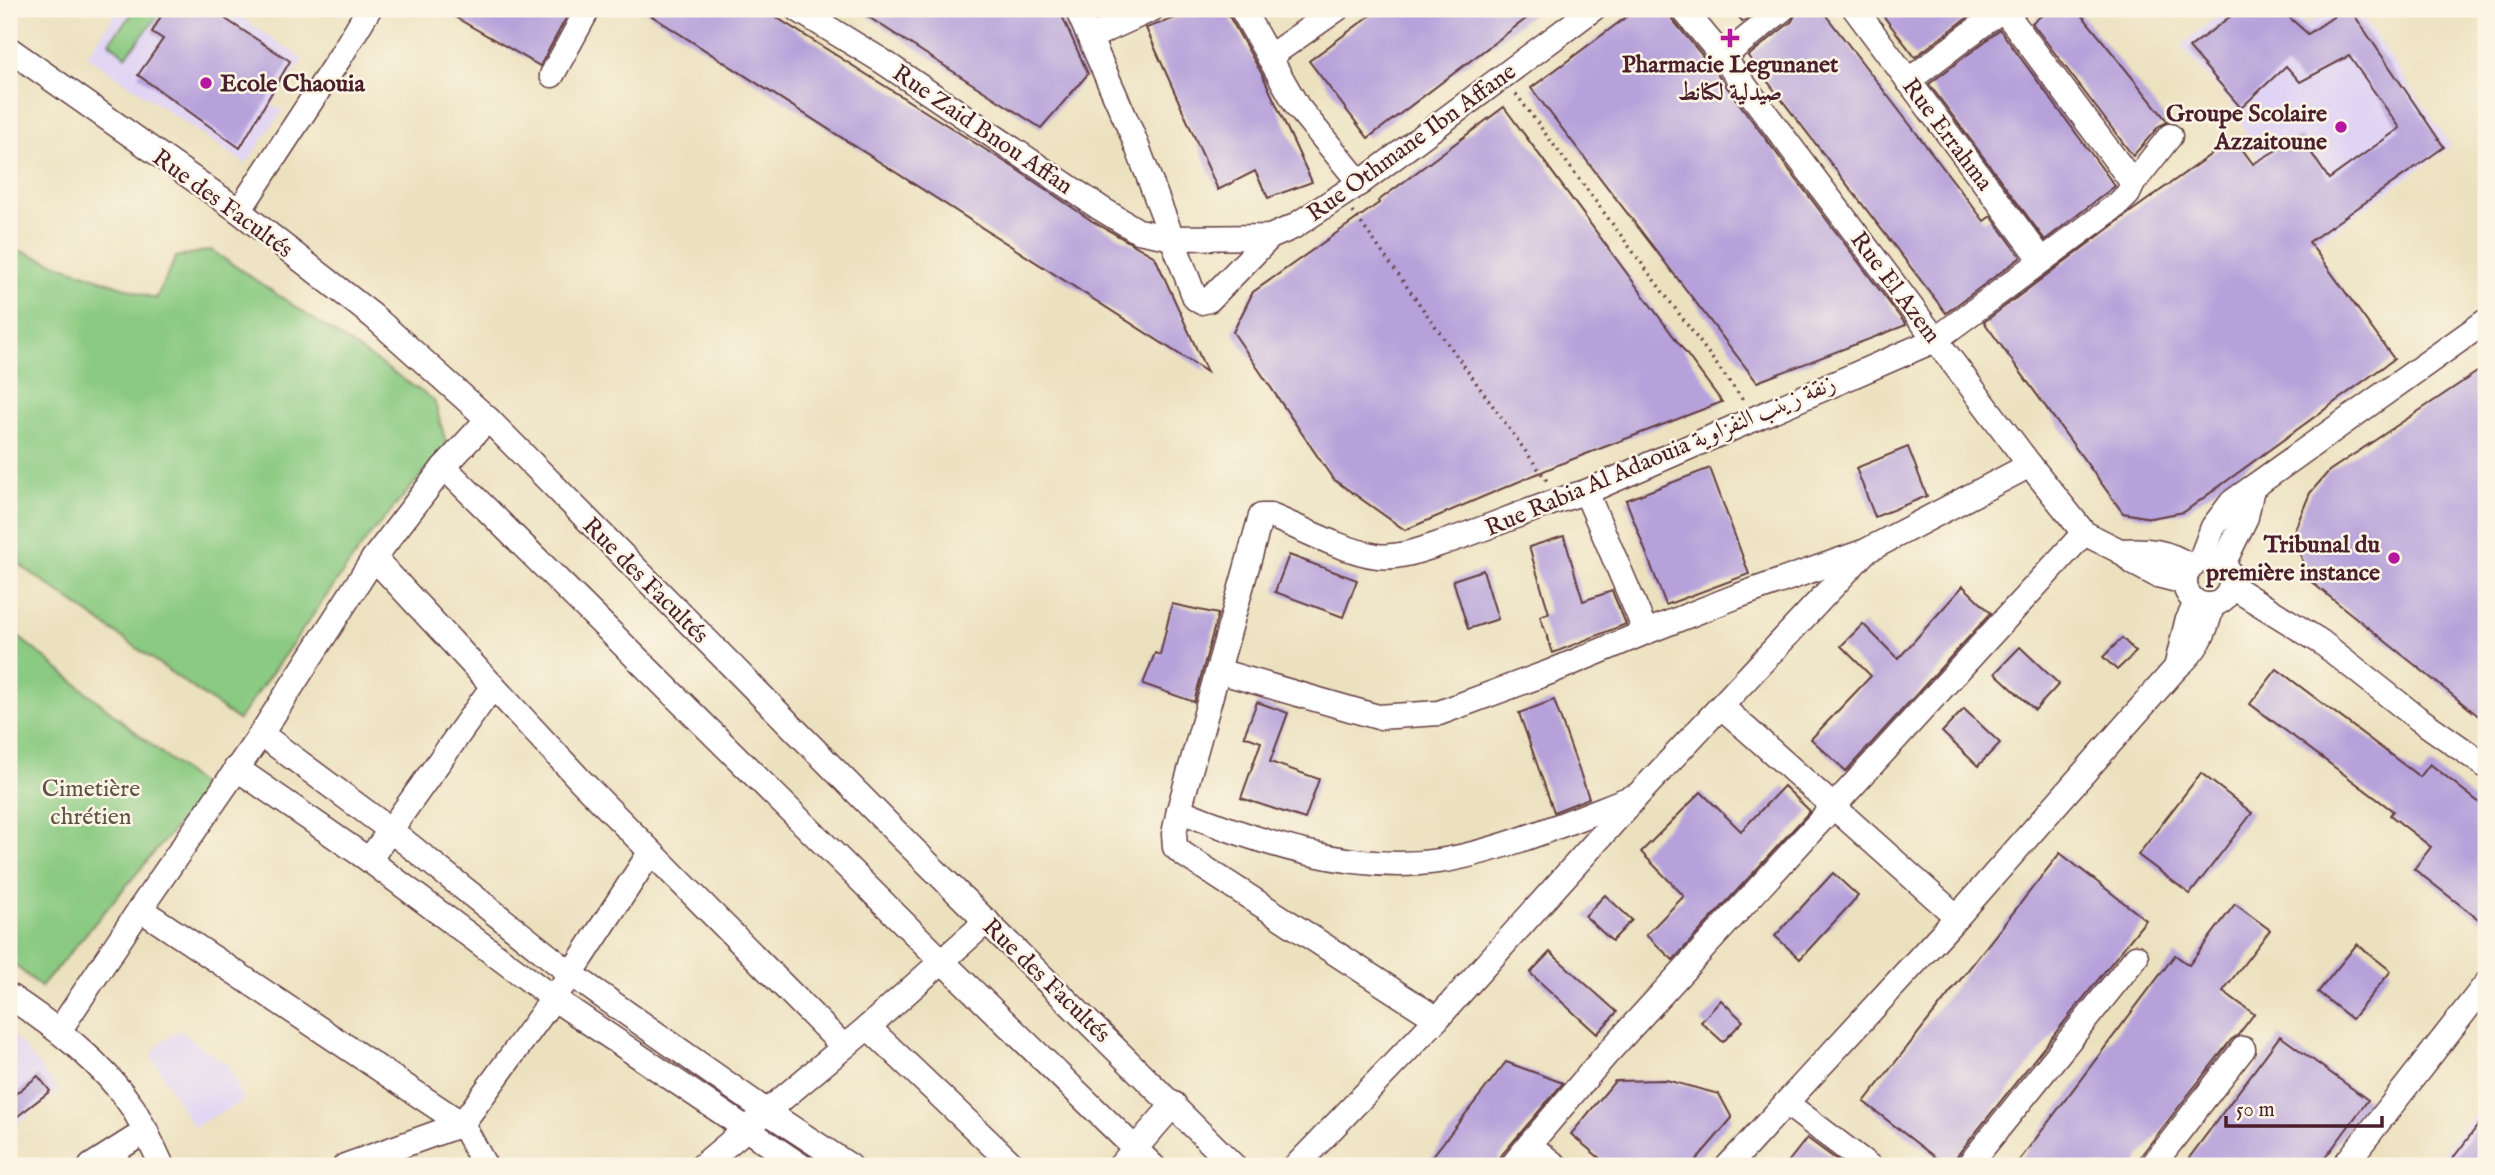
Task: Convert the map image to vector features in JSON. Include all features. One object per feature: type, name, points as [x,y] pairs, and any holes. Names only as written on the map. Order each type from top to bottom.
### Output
[{"type":"street","points":[[239,211],[369,9]]},
{"type":"street","points":[[551,75],[588,9]]},
{"type":"street","name":"Rue Zaid Bnou Affan","points":[[797,9],[882,61],[1100,208],[1138,231],[1173,238]]},
{"type":"street","points":[[1077,9],[1091,37],[1195,298],[1201,302],[1209,300],[1270,237]]},
{"type":"street","points":[[1091,37],[1152,9]]},
{"type":"street","points":[[1242,9],[1297,106],[1351,189]]},
{"type":"street","points":[[1269,57],[1337,9]]},
{"type":"street","name":"Rue Othmane Ibn Affane","points":[[1173,238],[1270,237],[1293,227],[1351,189],[1593,9]]},
{"type":"street","name":"Rue El Azem","points":[[1683,9],[1723,57],[2084,533],[2120,551],[2143,549],[2173,555],[2205,581],[2321,642],[2416,717],[2486,766]]},
{"type":"street","points":[[1723,57],[1783,9]]},
{"type":"street","name":"Rue Errahma","points":[[1854,9],[2042,260]]},
{"type":"street","points":[[1909,81],[2003,9],[2133,183]]},
{"type":"street","name":"Rue des Facultés","points":[[9,49],[239,211],[373,316],[488,419],[901,837],[1234,1166]]},
{"type":"street","name":"Rue Rabia Al Adaouia زنقة زينب النفزاوية","points":[[1218,671],[1261,516],[1271,516],[1345,546],[1378,556],[1414,552],[1586,492],[1935,340],[2118,204],[2170,136]]},
{"type":"street","points":[[1728,1166],[1957,917],[2201,642],[2208,626],[2205,581],[2213,527],[2232,502],[2486,321]]},
{"type":"street","points":[[59,1031],[261,734],[374,558],[444,467],[488,419]]},
{"type":"street","points":[[1437,1020],[1183,855],[1175,846],[1174,834],[1179,810],[1218,671],[1378,717],[1440,713],[1646,632],[1866,551],[2030,465]]},
{"type":"street","points":[[444,467],[941,960],[1137,1160],[1174,1104]]},
{"type":"street","points":[[1586,492],[1646,632]]},
{"type":"street","points":[[1512,1166],[1604,1057],[2084,533]]},
{"type":"street","points":[[1296,1166],[1437,1020],[1637,796],[1866,551]]},
{"type":"street","points":[[374,558],[650,853],[843,1046]]},
{"type":"street","points":[[369,860],[493,686]]},
{"type":"street","points":[[1722,707],[1957,917]]},
{"type":"street","points":[[261,734],[389,829],[571,974],[766,1111],[850,1166]]},
{"type":"street","points":[[236,768],[369,860],[553,998],[802,1166]]},
{"type":"street","points":[[1179,810],[1240,834],[1301,850],[1348,859],[1394,863],[1439,861],[1481,851],[1637,796]]},
{"type":"street","points":[[345,1166],[462,1124],[571,974],[650,853]]},
{"type":"street","points":[[140,909],[462,1124],[485,1166]]},
{"type":"street","points":[[702,1166],[868,1027],[986,921]]},
{"type":"street","points":[[1968,1166],[2136,957]]},
{"type":"street","points":[[2344,1166],[2478,1009],[2486,984]]},
{"type":"street","points":[[9,996],[59,1031],[112,1083],[131,1106],[162,1166]]},
{"type":"street","points":[[868,1027],[1014,1166]]},
{"type":"street","points":[[2152,1166],[2243,1049]]},
{"type":"street","points":[[1786,1102],[1869,1166]]},
{"type":"street","points":[[91,1166],[146,1131]]},
{"type":"street","points":[[1529,1145],[1556,1166]]},
{"type":"path","points":[[1502,76],[1755,417]]},
{"type":"path","points":[[1351,189],[1560,499]]},
{"type":"shaded area","name":"Ecole Chaouia","points":[[119,9],[229,9],[303,59],[271,106],[283,110],[246,164],[87,56]]},
{"type":"shaded area","name":"Groupe Scolaire Azzaitoune","points":[[2225,9],[2287,9],[2306,26],[2331,9],[2357,9],[2451,146],[2316,243],[2257,158],[2235,108],[2181,46]]},
{"type":"shaded area","points":[[9,1030],[59,1090],[9,1131]]},
{"type":"shaded area","points":[[179,1030],[229,1066],[243,1101],[193,1127],[151,1056],[159,1044]]},
{"type":"shaded area","points":[[2486,1103],[2486,1166],[2433,1166],[2480,1107]]},
{"type":"green space","points":[[136,9],[157,9],[161,12],[126,56],[109,42]]},
{"type":"green space","points":[[9,247],[156,299],[176,257],[211,250],[434,400],[447,446],[369,536],[238,720],[9,557]]},
{"type":"green space","name":"Cimetière chrétien","points":[[9,629],[207,790],[41,987],[9,960]]},
{"type":"building","name":"Ecole Chaouia","points":[[165,9],[210,9],[290,61],[240,148],[138,75],[163,39],[152,32]]},
{"type":"building","points":[[441,9],[571,9],[540,66]]},
{"type":"building","points":[[641,9],[763,9],[1013,167],[1092,221],[1155,257],[1207,372]]},
{"type":"building","points":[[856,9],[1059,9],[1088,74],[1041,128]]},
{"type":"building","points":[[1202,9],[1227,9],[1263,76],[1312,182],[1268,198],[1255,171],[1218,190],[1146,28]]},
{"type":"building","points":[[1379,9],[1539,9],[1368,138],[1309,61]]},
{"type":"building","points":[[1637,9],[1669,9],[1672,19],[1711,66],[1906,325],[1757,382],[1531,88]]},
{"type":"building","points":[[1732,9],[1760,9],[1743,22]]},
{"type":"building","points":[[1798,9],[1821,9],[1984,221],[1991,216],[2021,257],[1946,313],[1748,56],[1792,21]]},
{"type":"building","points":[[1878,9],[1979,9],[1915,57]]},
{"type":"building","points":[[2050,9],[2077,9],[2168,122],[2159,126],[2133,156],[2032,23]]},
{"type":"building","points":[[2240,9],[2280,9],[2308,34],[2345,9],[2350,9],[2444,147],[2309,242],[2394,359],[2184,512],[2151,518],[2123,513],[1984,322],[2234,138],[2253,164],[2300,136],[2329,179],[2400,128],[2349,56],[2300,82],[2286,66],[2241,108],[2189,48]]},
{"type":"building","points":[[2000,30],[2115,186],[2045,240],[1929,84]]},
{"type":"building","points":[[1504,107],[1722,402],[1560,464],[1405,530],[1333,479],[1233,332],[1253,292],[1379,203],[1378,201]]},
{"type":"building","name":"Tribunal du première instance","points":[[2486,366],[2486,722],[2310,581],[2293,534],[2310,493],[2329,471]]},
{"type":"building","points":[[1908,447],[1927,496],[1875,517],[1856,468]]},
{"type":"building","points":[[1710,468],[1749,574],[1666,605],[1626,500]]},
{"type":"building","points":[[1564,536],[1583,601],[1612,591],[1626,624],[1553,653],[1540,616],[1549,613],[1529,547]]},
{"type":"building","points":[[1289,555],[1357,580],[1343,617],[1275,592]]},
{"type":"building","points":[[1483,570],[1498,619],[1468,629],[1453,580]]},
{"type":"building","points":[[1963,586],[1991,613],[1846,771],[1811,739],[1871,676],[1841,646],[1863,624],[1898,659]]},
{"type":"building","points":[[1172,604],[1218,614],[1194,702],[1143,684],[1155,653],[1160,655]]},
{"type":"building","points":[[2122,638],[2136,652],[2117,670],[2103,657]]},
{"type":"building","points":[[2020,647],[2059,684],[2035,710],[1995,673]]},
{"type":"building","points":[[2277,669],[2420,777],[2430,764],[2486,808],[2486,925],[2414,869],[2431,847],[2390,815],[2393,811],[2250,704]]},
{"type":"building","points":[[1554,700],[1589,798],[1554,812],[1519,713]]},
{"type":"building","points":[[1257,702],[1288,713],[1270,762],[1319,779],[1305,819],[1241,798],[1261,742],[1244,736]]},
{"type":"building","points":[[1964,709],[2000,743],[1978,766],[1942,732]]},
{"type":"building","points":[[2201,773],[2252,813],[2190,894],[2138,855]]},
{"type":"building","points":[[1784,786],[1810,811],[1673,960],[1646,935],[1684,896],[1641,852],[1701,792],[1741,831]]},
{"type":"building","points":[[2060,853],[2146,920],[1956,1157],[1953,1166],[1946,1166],[1864,1102]]},
{"type":"building","points":[[1833,873],[1858,896],[1800,959],[1775,936]]},
{"type":"building","points":[[1605,895],[1632,920],[1612,941],[1585,916]]},
{"type":"building","points":[[2235,904],[2270,930],[2223,991],[2254,1014],[2140,1157],[2137,1166],[2015,1166],[2175,955],[2189,965]]},
{"type":"building","points":[[2357,944],[2391,971],[2352,1019],[2318,992]]},
{"type":"building","points":[[1550,952],[1617,1012],[1597,1034],[1530,973]]},
{"type":"building","points":[[1721,1000],[1743,1021],[1723,1042],[1701,1022]]},
{"type":"building","points":[[2280,1036],[2368,1100],[2319,1166],[2183,1166]]},
{"type":"building","points":[[1506,1062],[1563,1083],[1500,1157],[1497,1166],[1425,1166]]},
{"type":"building","points":[[38,1076],[50,1091],[9,1123],[9,1099]]},
{"type":"building","points":[[1666,1080],[1719,1094],[1732,1118],[1691,1166],[1609,1166],[1571,1134],[1615,1081]]},
{"type":"building","points":[[2486,1115],[2486,1166],[2447,1166]]},
{"type":"building","points":[[1807,1138],[1845,1166],[1785,1166]]},
{"type":"place","name":"Pharmacie Legunanet صيدلية لكنانط","points":[[1730,38]]},
{"type":"place","name":"Ecole Chaouia","points":[[206,83]]},
{"type":"place","name":"Groupe Scolaire Azzaitoune","points":[[2341,127]]},
{"type":"place","name":"Tribunal du première instance","points":[[2394,558]]}]
